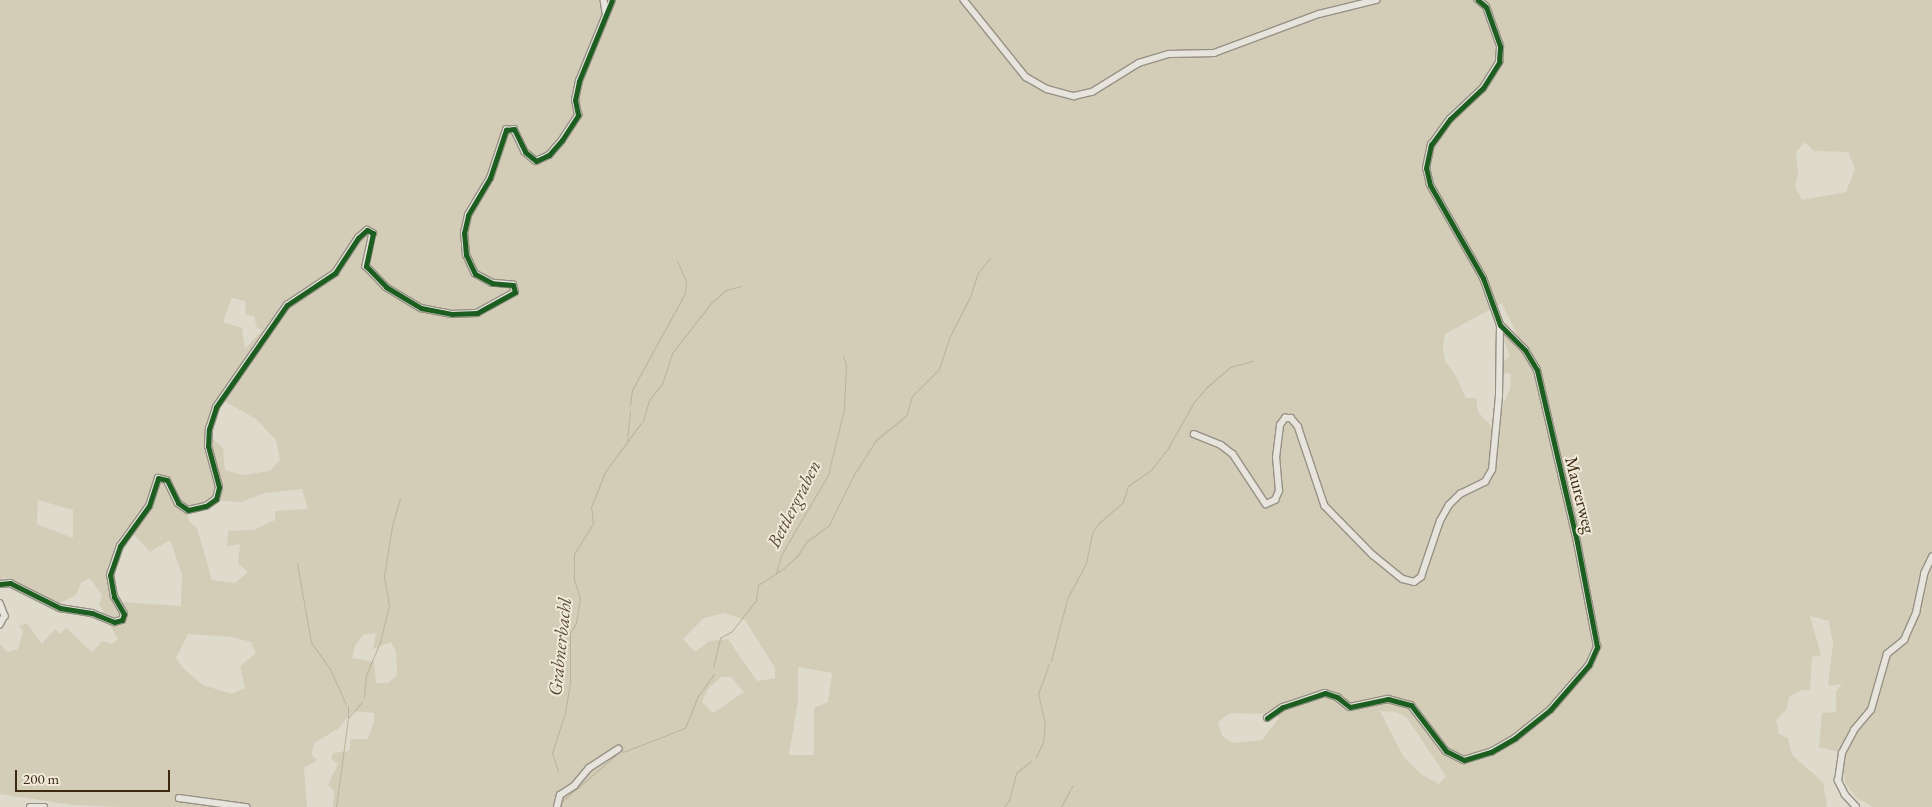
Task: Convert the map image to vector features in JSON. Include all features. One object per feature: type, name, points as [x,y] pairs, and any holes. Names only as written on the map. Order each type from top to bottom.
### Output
[{"type":"street","points":[[604,0],[606,12]]},
{"type":"street","points":[[0,584],[10,583],[60,608],[92,614],[114,622],[122,620],[124,614],[114,598],[110,575],[120,546],[149,506],[158,478],[167,480],[178,503],[188,510],[206,506],[216,499],[219,488],[208,446],[208,429],[216,407],[282,311],[296,297],[335,273],[358,238],[368,230],[371,230],[373,236],[366,266],[386,287],[421,308],[451,314],[477,313],[514,293],[516,288],[513,285],[486,282],[471,268],[464,233],[468,215],[490,178],[506,130],[514,129],[525,152],[536,161],[549,155],[562,140],[578,115],[577,88],[612,0]]},
{"type":"street","points":[[964,0],[1026,77],[1047,89],[1074,96],[1092,92],[1139,63],[1169,54],[1214,53],[1319,14],[1376,0]]},
{"type":"street","name":"Maurerweg","points":[[1267,718],[1284,706],[1325,693],[1337,697],[1350,706],[1388,699],[1411,705],[1446,751],[1464,760],[1491,752],[1515,738],[1550,710],[1589,665],[1597,647],[1577,542],[1537,370],[1526,350],[1500,325],[1483,278],[1430,185],[1426,168],[1431,145],[1450,119],[1483,88],[1499,62],[1500,46],[1486,7],[1478,0]]},
{"type":"street","points":[[1194,434],[1221,445],[1233,454],[1266,504],[1275,500],[1279,491],[1276,458],[1280,425],[1285,418],[1291,418],[1298,426],[1325,506],[1373,555],[1403,579],[1414,582],[1420,577],[1440,521],[1449,505],[1460,494],[1485,482],[1492,470],[1499,396],[1500,325]]},
{"type":"street","points":[[1856,807],[1844,795],[1838,780],[1842,753],[1854,730],[1871,710],[1887,654],[1904,640],[1916,613],[1924,574],[1932,557]]},
{"type":"street","points":[[0,603],[4,616],[0,625]]},
{"type":"street","points":[[557,807],[560,795],[574,786],[589,768],[618,749]]},
{"type":"street","points":[[179,798],[246,807]]},
{"type":"street","points":[[30,807],[44,807]]},
{"type":"shaded area","points":[[0,0],[1932,0],[1932,807],[1873,807],[1857,798],[1846,785],[1838,752],[1819,747],[1822,713],[1836,712],[1836,691],[1842,684],[1828,686],[1833,644],[1829,621],[1810,616],[1821,655],[1812,657],[1810,690],[1801,690],[1789,697],[1787,709],[1776,720],[1779,734],[1788,738],[1792,755],[1823,782],[1827,807],[333,807],[334,791],[328,785],[338,764],[331,759],[333,753],[349,751],[351,739],[368,739],[374,721],[374,713],[353,711],[339,728],[315,743],[311,754],[317,760],[304,768],[307,807],[121,807],[73,805],[0,794],[0,644],[7,652],[18,649],[23,631],[19,626],[27,623],[42,644],[55,629],[59,634],[66,628],[92,652],[102,641],[112,644],[118,639],[99,604],[102,595],[90,578],[81,583],[76,595],[58,604],[29,592],[4,577],[0,580]],"holes":[[[1805,142],[1814,151],[1848,152],[1855,169],[1846,192],[1802,200],[1795,187],[1798,174],[1796,152]],[[232,298],[245,301],[246,315],[254,316],[257,328],[262,330],[245,349],[242,328],[223,322]],[[1502,303],[1517,335],[1500,331],[1510,356],[1502,362],[1503,373],[1511,374],[1510,389],[1493,428],[1478,412],[1476,398],[1466,398],[1456,376],[1445,361],[1443,347],[1445,334]],[[219,398],[256,419],[276,440],[280,460],[270,471],[242,475],[225,470],[223,448],[205,432],[210,412]],[[302,489],[308,509],[275,511],[275,520],[254,530],[228,531],[227,546],[240,544],[238,563],[248,572],[235,583],[212,580],[197,528],[189,521],[185,505],[193,507],[212,500],[241,502],[264,493]],[[38,500],[73,510],[73,538],[37,524]],[[127,527],[150,552],[170,540],[182,574],[181,606],[122,602],[108,588],[107,567]],[[725,613],[745,620],[775,668],[775,678],[757,681],[728,639],[709,641],[695,652],[683,639],[704,618]],[[376,633],[373,649],[391,642],[396,652],[397,675],[388,683],[376,683],[374,662],[352,658],[355,646],[363,635]],[[188,634],[232,637],[251,642],[256,653],[240,666],[245,688],[232,694],[203,685],[182,667],[176,658]],[[798,667],[832,673],[828,702],[814,708],[814,755],[789,755],[798,701]],[[721,677],[731,677],[744,692],[713,713],[702,702],[708,689]],[[1273,710],[1279,718],[1262,740],[1234,743],[1222,736],[1218,722],[1230,713],[1264,714]],[[1380,711],[1396,712],[1407,718],[1446,776],[1439,784],[1421,774],[1403,756]]]},
{"type":"waterway","points":[[713,667],[720,638],[732,631],[756,600],[758,585],[784,568],[798,555],[806,542],[829,525],[853,476],[876,440],[906,416],[912,396],[939,369],[949,338],[970,297],[978,273],[990,258]]},
{"type":"waterway","points":[[630,406],[632,390],[685,293],[686,281],[677,261]]},
{"type":"waterway","name":"Grabnerbachl","points":[[643,421],[649,400],[662,384],[672,353],[711,303],[726,290],[742,286]]},
{"type":"waterway","name":"Bettlergraben","points":[[776,574],[781,555],[828,475],[844,409],[846,365],[843,356]]},
{"type":"waterway","points":[[1051,661],[1067,599],[1086,564],[1092,533],[1099,523],[1123,502],[1128,486],[1151,470],[1168,448],[1194,402],[1207,387],[1230,367],[1253,361]]},
{"type":"waterway","points":[[627,440],[630,411]]},
{"type":"waterway","name":"Grabnerbachl","points":[[558,771],[552,753],[565,713],[570,682],[570,633],[576,623],[580,599],[574,579],[574,554],[593,523],[591,507],[605,472],[641,423]]},
{"type":"waterway","points":[[364,697],[366,675],[380,642],[389,605],[384,576],[392,526],[400,498]]},
{"type":"waterway","points":[[297,563],[311,642],[331,671],[346,704]]},
{"type":"waterway","points":[[1036,757],[1043,742],[1045,724],[1038,694],[1049,664]]},
{"type":"waterway","points":[[623,752],[685,728],[698,696],[714,674]]},
{"type":"waterway","points":[[336,807],[348,718],[362,702]]},
{"type":"waterway","points":[[348,706],[348,718]]},
{"type":"waterway","points":[[561,807],[562,801],[616,755]]},
{"type":"waterway","points":[[1004,807],[1009,800],[1016,773],[1031,761]]},
{"type":"waterway","points":[[1061,807],[1072,786]]},
{"type":"cycle path","points":[[0,584],[10,583],[60,608],[92,613],[114,622],[122,620],[124,614],[114,597],[110,575],[120,546],[149,506],[158,478],[167,480],[178,503],[188,510],[206,506],[216,499],[219,487],[208,446],[209,429],[216,407],[287,305],[335,273],[358,238],[367,230],[373,233],[366,266],[386,287],[421,308],[451,314],[477,313],[515,292],[513,285],[492,283],[475,274],[466,255],[464,233],[468,215],[490,178],[506,130],[514,129],[525,152],[536,161],[549,155],[562,140],[578,115],[575,100],[579,81],[612,0]]},
{"type":"cycle path","points":[[1267,718],[1283,707],[1325,693],[1337,697],[1350,707],[1388,699],[1411,705],[1446,751],[1464,760],[1491,752],[1515,738],[1550,710],[1589,665],[1597,647],[1577,542],[1537,370],[1525,350],[1500,325],[1483,278],[1430,185],[1426,168],[1431,145],[1450,119],[1483,88],[1499,62],[1500,46],[1486,7],[1478,0]]}]
